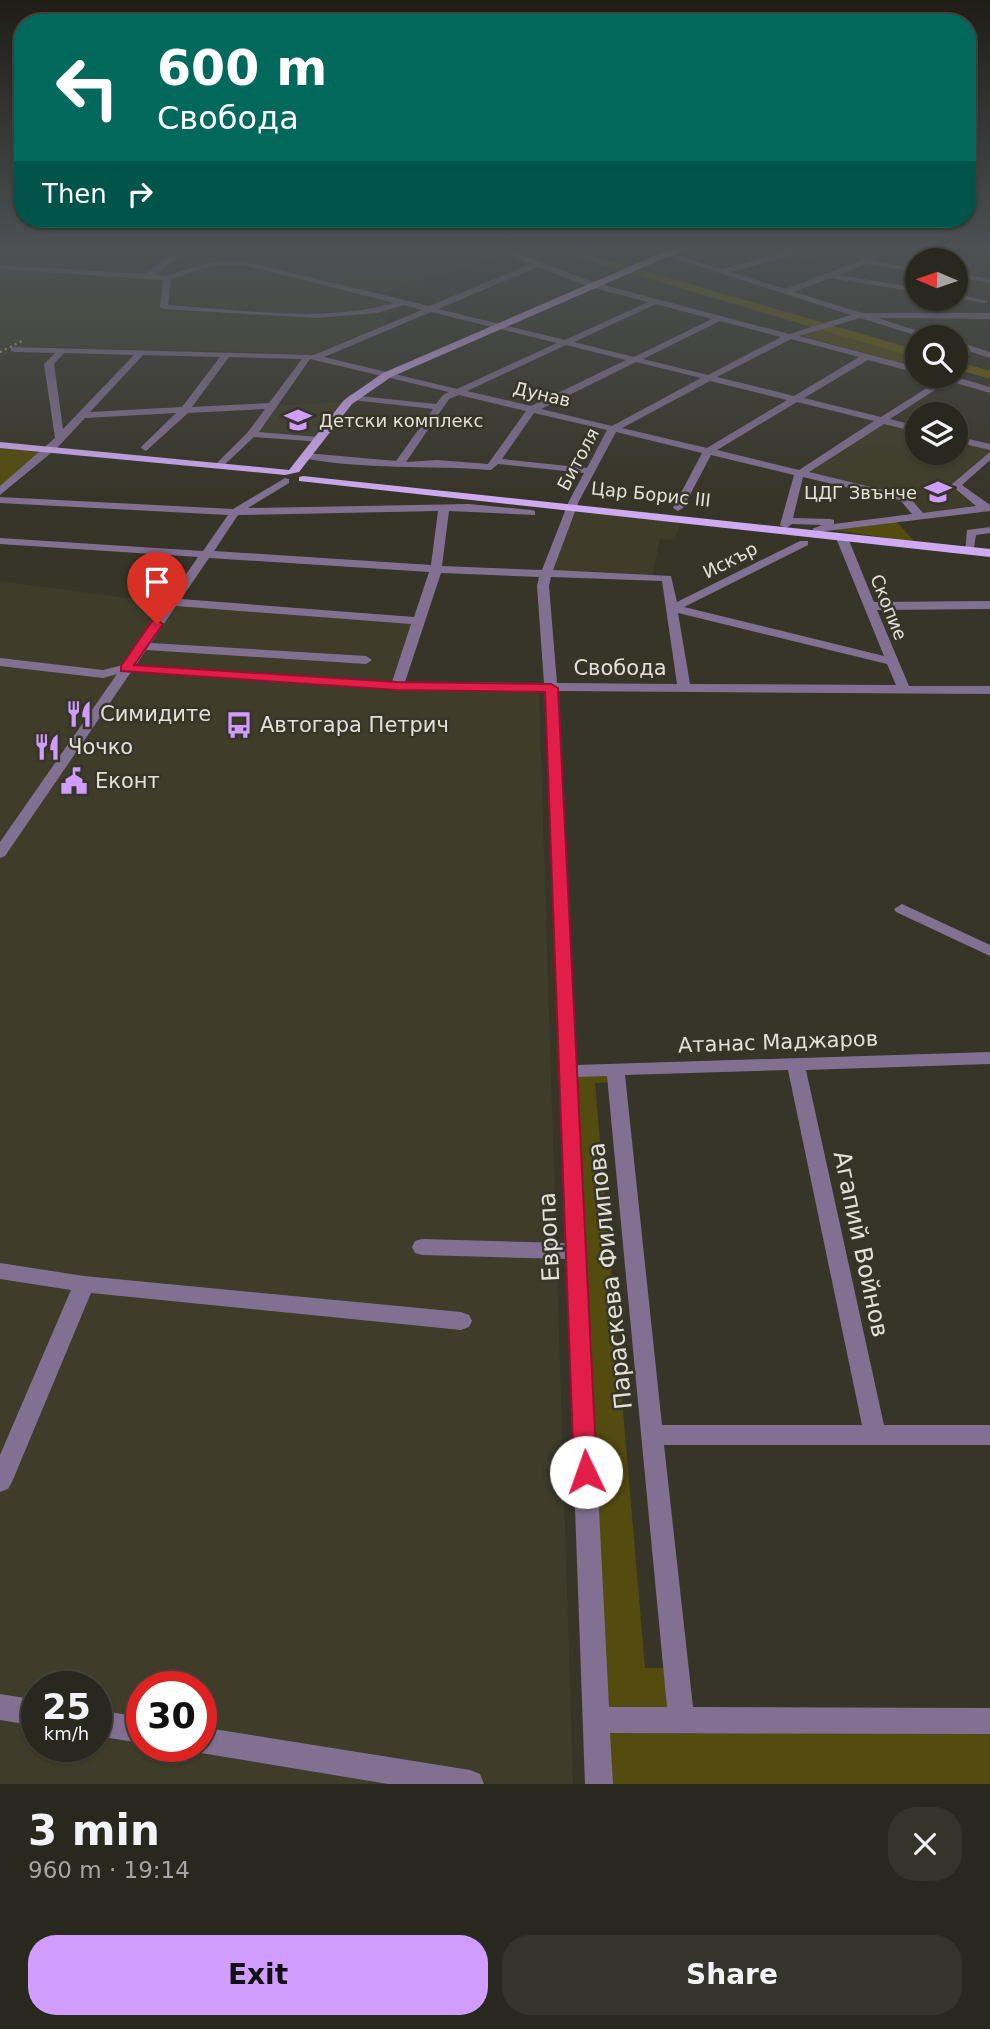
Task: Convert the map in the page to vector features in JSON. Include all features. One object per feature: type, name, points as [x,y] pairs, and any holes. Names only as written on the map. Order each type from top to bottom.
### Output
[{"type":"main road","points":[[293,476],[353,397],[387,375],[487,329]]},
{"type":"main road","name":"Цар Борис III","points":[[0,444],[221,465],[293,476]]},
{"type":"main road","name":"Цар Борис III","points":[[50,449],[65,454],[293,476],[810,533]]},
{"type":"main road","name":"Цар Борис III","points":[[572,506],[786,523],[810,533]]},
{"type":"main road","points":[[810,533],[990,553]]},
{"type":"main road","points":[[810,533],[863,540]]},
{"type":"street","points":[[221,465],[253,434],[311,357],[383,329]]},
{"type":"street","points":[[513,329],[905,426]]},
{"type":"street","points":[[398,465],[439,407],[457,392],[595,329]]},
{"type":"street","points":[[306,456],[398,465],[437,463],[491,467],[531,410],[696,329]]},
{"type":"street","points":[[766,329],[905,367]]},
{"type":"street","name":"Битоля","points":[[551,688],[543,586],[572,506],[613,429],[790,335],[808,329]]},
{"type":"street","points":[[968,348],[990,355]]},
{"type":"street","name":"Дунав","points":[[15,349],[311,357],[904,498],[920,516]]},
{"type":"street","points":[[60,439],[49,364],[61,351]]},
{"type":"street","points":[[0,492],[50,449],[141,352]]},
{"type":"street","points":[[146,448],[184,411],[227,355]]},
{"type":"street","points":[[678,508],[707,452],[792,398],[866,357]]},
{"type":"street","points":[[968,384],[990,390]]},
{"type":"street","points":[[867,523],[786,523],[799,474],[930,388]]},
{"type":"street","points":[[353,397],[439,407]]},
{"type":"street","points":[[82,415],[272,406]]},
{"type":"street","points":[[974,443],[990,432]]},
{"type":"street","points":[[253,434],[318,440]]},
{"type":"street","points":[[968,442],[990,447]]},
{"type":"street","points":[[988,508],[956,485],[990,455]]},
{"type":"street","points":[[495,461],[590,471]]},
{"type":"street","points":[[0,853],[235,512],[293,476]]},
{"type":"street","points":[[0,500],[235,512],[444,507],[531,513]]},
{"type":"street","points":[[397,686],[436,569],[444,507]]},
{"type":"street","name":"Цар Борис III","points":[[810,533],[988,508]]},
{"type":"street","points":[[969,551],[971,532],[990,530]]},
{"type":"street","name":"Искър","points":[[673,608],[810,533]]},
{"type":"street","name":"Скопие","points":[[842,538],[904,691]]},
{"type":"street","points":[[0,541],[436,569],[667,578],[684,689]]},
{"type":"street","points":[[171,602],[418,621]]},
{"type":"street","points":[[870,606],[990,605]]},
{"type":"street","points":[[673,608],[893,662]]},
{"type":"street","points":[[142,646],[366,660]]},
{"type":"street","name":"Свобода","points":[[0,662],[103,674],[126,668],[397,686],[990,690]]},
{"type":"street","name":"Европа","points":[[551,688],[599,1784]]},
{"type":"street","points":[[902,909],[990,951]]},
{"type":"street","name":"Атанас Маджаров","points":[[568,1071],[990,1058]]},
{"type":"street","name":"Агапий Войнов","points":[[796,1064],[875,1435]]},
{"type":"street","name":"Параскева Филипова","points":[[615,1069],[681,1721]]},
{"type":"street","points":[[422,1247],[576,1251]]},
{"type":"street","points":[[0,1272],[84,1284],[461,1321]]},
{"type":"street","points":[[0,1482],[84,1284]]},
{"type":"street","name":"Параскева Филипова","points":[[652,1435],[990,1435]]},
{"type":"street","points":[[0,1707],[21,1710]]},
{"type":"street","points":[[597,1720],[990,1721]]},
{"type":"street","points":[[217,1743],[470,1784]]},
{"type":"shaded area","points":[[0,329],[381,329],[318,354],[21,346],[0,358]]},
{"type":"shaded area","points":[[824,329],[905,353],[905,364],[803,336]]},
{"type":"shaded area","name":"Детски комплекс","points":[[348,402],[318,440],[252,434],[272,406]]},
{"type":"shaded area","points":[[883,421],[905,426],[905,465],[968,465],[968,442],[990,447],[990,455],[957,485],[986,509],[920,516],[904,498],[799,474]]},
{"type":"shaded area","points":[[0,445],[50,449],[0,492]]},
{"type":"shaded area","points":[[571,508],[681,520],[675,540],[660,539],[652,577],[546,574]]},
{"type":"shaded area","points":[[897,522],[915,542],[834,530]]},
{"type":"shaded area","points":[[0,581],[164,603],[412,622],[392,687],[539,690],[573,1784],[0,1784]]},
{"type":"shaded area","points":[[615,1069],[616,1082],[595,1083],[645,1668],[676,1668],[681,1720],[990,1721],[990,1784],[599,1784],[568,1071]]},
{"type":"waterway","points":[[832,329],[905,350]]},
{"type":"waterway","points":[[968,369],[990,375]]},
{"type":"railway","points":[[0,352],[22,341]]},
{"type":"place","name":"Детски комплекс","points":[[298,420]]},
{"type":"place","name":"ЦДГ Звънче","points":[[938,492]]},
{"type":"place","name":"Симидите","points":[[79,714]]},
{"type":"place","name":"Автогара Петрич","points":[[239,725]]},
{"type":"place","name":"Чочко","points":[[47,747]]},
{"type":"place","name":"Еконт","points":[[74,781]]},
{"type":"route","points":[[157,624],[126,668],[397,686],[551,688],[586,1472]]}]
